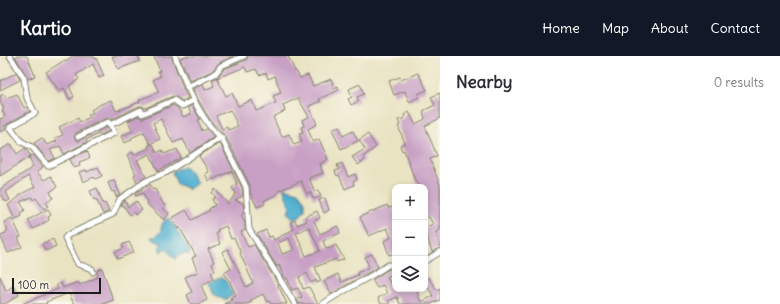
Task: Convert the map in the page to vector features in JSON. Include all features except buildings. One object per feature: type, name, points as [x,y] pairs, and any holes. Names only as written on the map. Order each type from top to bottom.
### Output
[{"type":"street","points":[[10,56],[24,78],[27,98],[35,113],[10,127],[22,142],[32,147],[48,166],[114,133],[108,122],[78,137]]},
{"type":"street","points":[[175,56],[194,100],[220,138],[246,186],[249,229],[295,304]]},
{"type":"street","points":[[188,87],[215,74],[221,66],[244,56]]},
{"type":"street","points":[[110,126],[141,110],[142,114],[174,100],[182,106],[194,100]]},
{"type":"street","points":[[93,272],[92,269],[78,264],[65,238],[68,235],[113,214],[120,199],[146,181],[168,172],[220,138]]},
{"type":"street","points":[[428,259],[440,252]]},
{"type":"street","points":[[323,304],[371,277],[388,265],[392,266]]},
{"type":"water","points":[[184,166],[189,170],[197,183],[189,189],[177,184],[172,172]]},
{"type":"water","points":[[283,188],[298,192],[305,201],[305,210],[300,216],[293,219],[288,212],[290,207]]},
{"type":"water","points":[[169,218],[190,251],[189,255],[184,253],[175,259],[166,248],[161,252],[159,248],[162,244],[152,239],[151,237],[155,237],[161,231],[161,226],[165,220]]},
{"type":"water","points":[[221,277],[226,281],[233,295],[225,300],[214,295],[209,283]]}]
